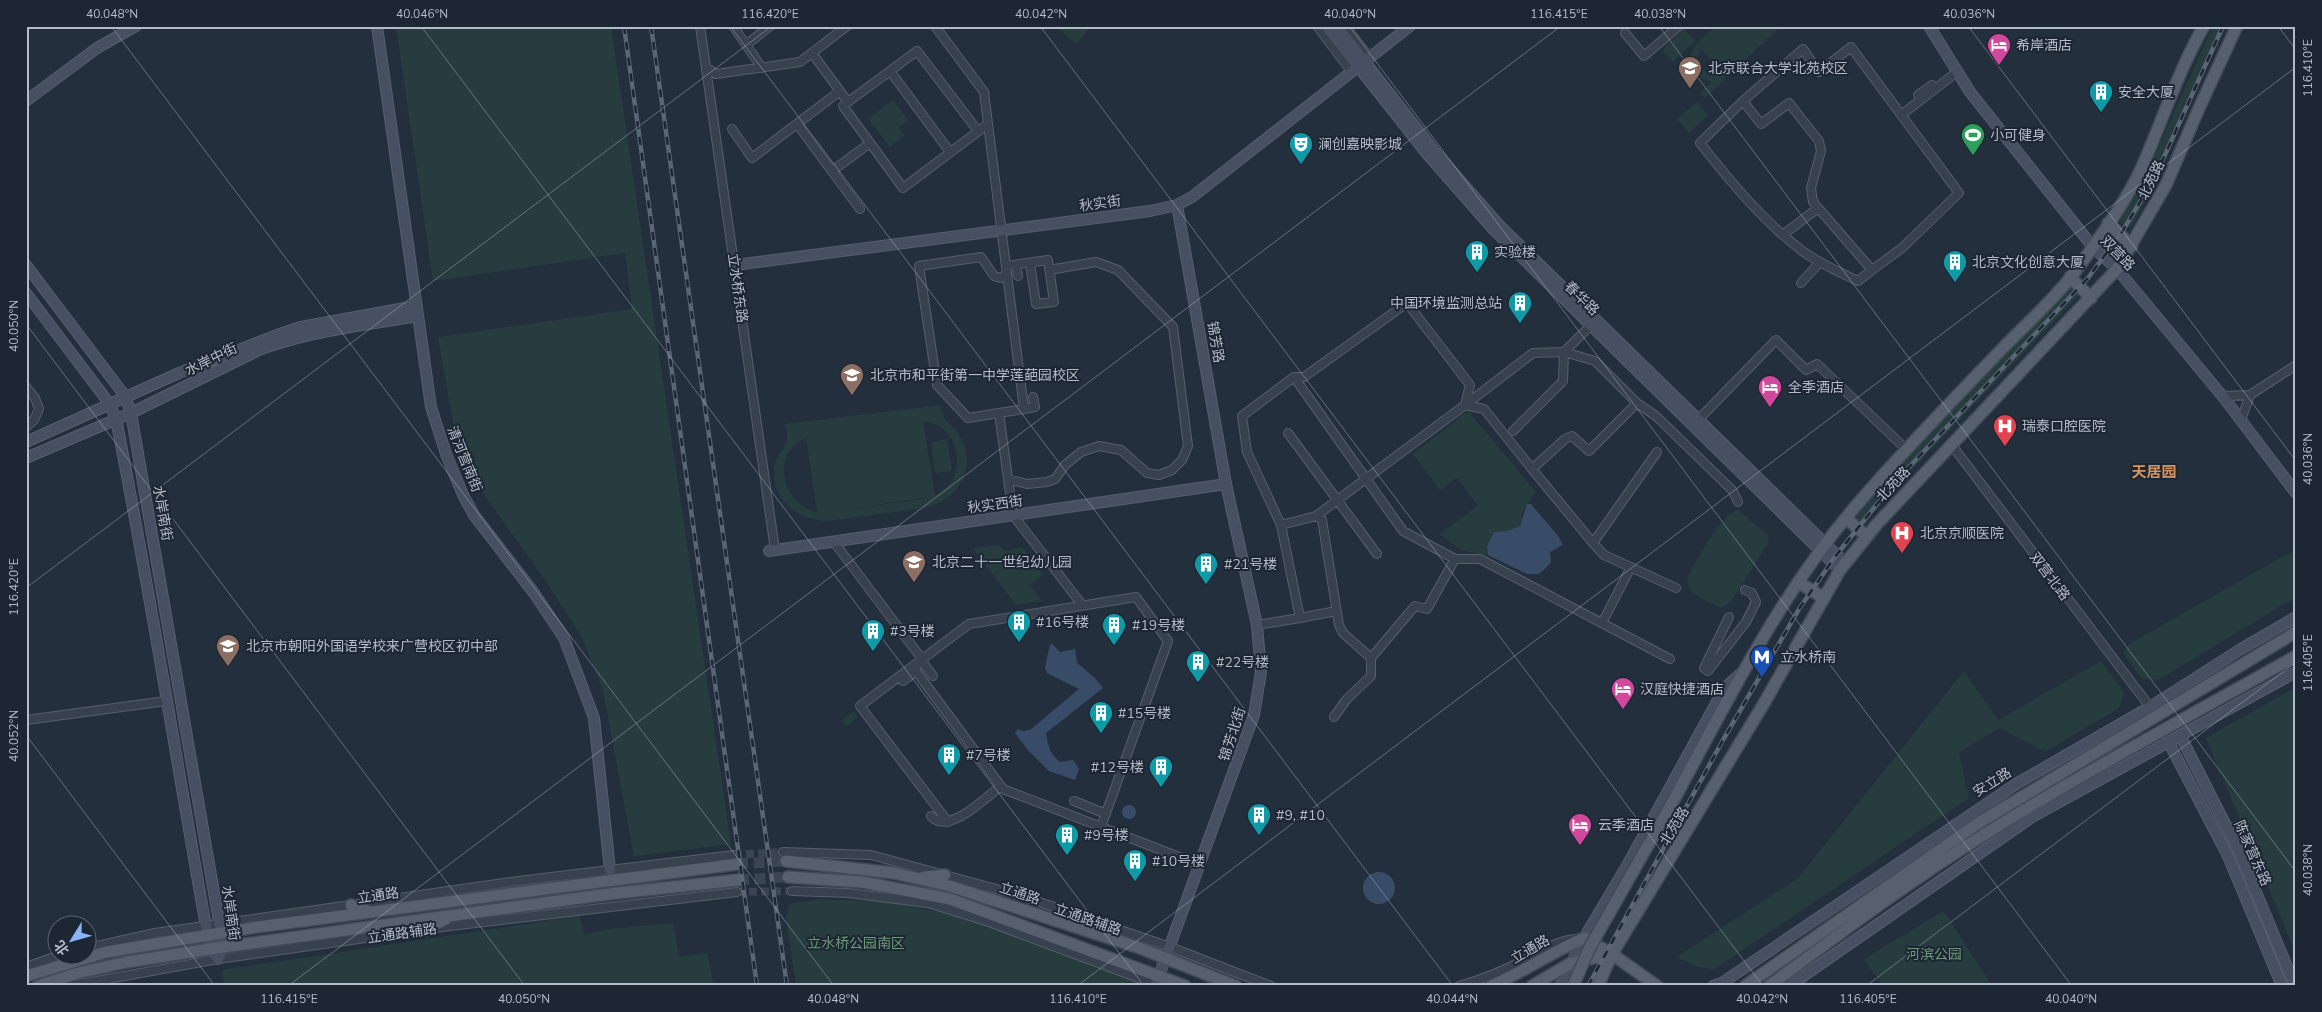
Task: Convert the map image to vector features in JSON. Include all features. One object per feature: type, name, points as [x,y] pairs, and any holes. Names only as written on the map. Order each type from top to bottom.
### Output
[{"type":"main road","name":"北苑路","points":[[1572,986],[1590,947],[1676,796],[1744,670],[1798,582],[1822,547],[1846,518],[1907,450],[2070,277],[2093,247],[2140,170],[2204,26]]},
{"type":"main road","name":"北苑路","points":[[1598,986],[1612,954],[1763,705],[1842,567],[1866,536],[2117,269],[2166,185],[2237,26]]},
{"type":"main road","points":[[2108,223],[2132,246]]},
{"type":"main road","points":[[2070,277],[2091,298]]},
{"type":"main road","points":[[1846,518],[1866,536]]},
{"type":"main road","points":[[1798,582],[1824,598]]},
{"type":"main road","name":"安立路","points":[[1745,986],[1977,824],[2296,632]]},
{"type":"main road","points":[[1768,986],[1866,914],[1980,837],[2075,780],[2296,656]]},
{"type":"main road","name":"立通路","points":[[784,857],[894,873],[950,886],[1168,952],[1236,986]]},
{"type":"main road","name":"立通路","points":[[26,976],[106,952],[207,930],[369,912],[735,859]]},
{"type":"main road","points":[[915,878],[945,875]]},
{"type":"main road","name":"立通路","points":[[788,877],[862,882],[950,899],[1159,982],[1185,986]]},
{"type":"main road","points":[[38,986],[94,969],[223,947],[608,894],[737,886]]},
{"type":"main road","points":[[350,905],[369,912]]},
{"type":"main road","points":[[426,930],[452,915]]},
{"type":"main road","points":[[1584,938],[1612,954],[1657,985]]},
{"type":"main road","name":"立通路","points":[[1492,986],[1584,938]]},
{"type":"main road","points":[[1532,986],[1571,963],[1612,954]]},
{"type":"street","points":[[26,101],[97,48],[136,26]]},
{"type":"street","name":"清河营南街","points":[[377,26],[431,407],[454,475],[474,515],[534,593],[564,638],[594,718],[610,870]]},
{"type":"street","name":"立水桥东路","points":[[700,26],[735,265],[772,551]]},
{"type":"street","points":[[733,26],[762,68]]},
{"type":"street","points":[[746,45],[770,26]]},
{"type":"street","points":[[706,70],[716,74],[800,62],[838,29],[847,26]]},
{"type":"street","points":[[935,26],[984,92],[1024,409]]},
{"type":"street","points":[[1317,26],[1360,64]]},
{"type":"street","name":"春华路","points":[[1326,26],[1360,64],[1428,155],[1494,230],[1698,420],[1822,547]]},
{"type":"street","name":"春华路","points":[[1337,26],[1360,64]]},
{"type":"street","points":[[1345,26],[1360,64]]},
{"type":"street","name":"秋实街","points":[[735,265],[1150,211],[1178,205],[1192,197],[1410,26]]},
{"type":"street","points":[[1625,33],[1644,56],[1679,26]]},
{"type":"street","name":"双营路","points":[[1929,26],[1970,92],[2093,247],[2117,269],[2223,396],[2296,493]]},
{"type":"street","points":[[1851,47],[1901,115],[1959,193],[1902,248],[1858,281],[1820,262],[1800,249],[1730,180],[1700,143],[1743,101],[1803,49],[1818,72],[1851,47]]},
{"type":"street","points":[[846,104],[918,51],[978,131]]},
{"type":"street","points":[[812,53],[870,143],[903,188],[988,124]]},
{"type":"street","points":[[890,72],[950,152]]},
{"type":"street","points":[[1901,115],[1957,72]]},
{"type":"street","points":[[1918,95],[1932,85]]},
{"type":"street","points":[[732,129],[752,158],[837,93]]},
{"type":"street","points":[[1743,101],[1761,124],[1789,103],[1819,141],[1820,151],[1811,188],[1814,202],[1872,270]]},
{"type":"street","points":[[798,124],[860,209]]},
{"type":"street","points":[[832,171],[870,143]]},
{"type":"street","name":"锦芳路","points":[[1178,205],[1226,484]]},
{"type":"street","points":[[1784,234],[1818,208]]},
{"type":"street","points":[[1030,263],[1036,304],[1054,302],[1048,260],[1016,265],[1007,270],[1001,278],[994,276],[981,257],[919,266],[937,385],[968,418],[1035,407],[1033,397]]},
{"type":"street","points":[[1008,479],[1026,484],[1047,482],[1055,479],[1065,465],[1080,452],[1099,446],[1121,450],[1147,473],[1160,475],[1172,470],[1182,460],[1188,446],[1173,327],[1118,270],[1096,262],[1049,270]]},
{"type":"street","points":[[1801,283],[1820,262]]},
{"type":"street","name":"水岸南街","points":[[26,265],[124,396],[131,413],[220,928],[223,947],[218,959],[210,949],[166,701],[146,571],[116,419],[109,403],[26,294]]},
{"type":"street","points":[[1016,265],[1018,276]]},
{"type":"street","points":[[1300,618],[1281,525],[1247,452],[1242,416],[1294,377],[1304,377],[1407,303],[1470,385],[1465,405]]},
{"type":"street","name":"水岸中街","points":[[26,442],[124,396],[277,334],[301,327],[417,311]]},
{"type":"street","name":"水岸中街","points":[[26,458],[131,413],[260,350],[301,336],[417,311]]},
{"type":"street","points":[[1512,446],[1513,431],[1563,381],[1564,352],[1593,322]]},
{"type":"street","name":"春华路","points":[[1593,322],[1842,567]]},
{"type":"street","points":[[1698,420],[1776,340],[1806,370],[1817,364],[1907,450]]},
{"type":"street","points":[[1281,525],[1316,516],[1532,353],[1564,352],[1596,360],[1638,404],[1656,416],[1733,491],[1738,502]]},
{"type":"street","points":[[2223,396],[2250,395],[2296,364]]},
{"type":"street","points":[[1294,377],[1365,480],[1403,531],[1455,559],[1480,559],[1670,659]]},
{"type":"street","points":[[26,387],[35,398],[39,409],[34,420],[26,427]]},
{"type":"street","points":[[2241,420],[2250,395]]},
{"type":"street","points":[[1532,469],[1565,439],[1572,436],[1588,452],[1638,404]]},
{"type":"street","points":[[1465,405],[1484,409],[1512,446],[1604,554],[1676,588]]},
{"type":"street","points":[[999,413],[1014,515],[1083,606]]},
{"type":"street","points":[[1499,429],[1513,431]]},
{"type":"street","points":[[1288,433],[1377,554]]},
{"type":"street","name":"双营北路","points":[[1951,444],[2150,707]]},
{"type":"street","points":[[1593,543],[1657,452]]},
{"type":"street","name":"秋实西街","points":[[772,551],[1226,484]]},
{"type":"street","name":"锦芳北街","points":[[1159,982],[1168,952],[1254,715],[1261,672],[1257,625],[1226,484]]},
{"type":"street","points":[[1316,516],[1322,520],[1336,611],[1343,633],[1371,658]]},
{"type":"street","points":[[834,542],[852,565],[1003,789],[1200,865]]},
{"type":"street","points":[[1334,717],[1346,700],[1371,676],[1371,658],[1415,606],[1427,609],[1455,559]]},
{"type":"street","points":[[1602,623],[1631,567]]},
{"type":"street","points":[[1729,617],[1704,668],[1708,671],[1746,622],[1756,602],[1752,593],[1745,590]]},
{"type":"street","points":[[948,822],[860,706],[970,624],[1136,597],[1168,642],[1101,827]]},
{"type":"street","points":[[1257,625],[1336,611]]},
{"type":"street","name":"安立路","points":[[1714,986],[2016,784],[2150,707],[2241,649],[2296,617]]},
{"type":"street","points":[[919,663],[933,676]]},
{"type":"street","points":[[903,681],[919,663]]},
{"type":"street","name":"北苑路","points":[[1560,986],[1584,938],[1628,864],[1724,689],[1744,670]]},
{"type":"street","points":[[1788,986],[2032,817],[2296,672]]},
{"type":"street","points":[[26,720],[166,701]]},
{"type":"street","name":"陈家营东路","points":[[2180,735],[2239,851],[2295,986]]},
{"type":"street","name":"陈家营东路","points":[[2168,741],[2228,856],[2282,986]]},
{"type":"street","points":[[931,816],[939,822],[948,822],[956,819],[1000,786]]},
{"type":"street","points":[[1074,801],[1106,814]]},
{"type":"street","name":"立通路辅路","points":[[784,857],[871,856],[945,875],[1022,896],[1168,952],[1271,986]]},
{"type":"street","points":[[220,928],[350,905],[518,880],[735,859]]},
{"type":"street","name":"立通路辅路","points":[[69,986],[218,959],[737,886]]},
{"type":"street","points":[[792,891],[848,893],[928,903],[989,922],[1159,982]]},
{"type":"street","points":[[98,946],[155,933],[207,930]]},
{"type":"street","points":[[1459,986],[1476,982],[1523,961],[1562,939],[1584,938]]},
{"type":"street","points":[[26,967],[48,959]]},
{"type":"green space","points":[[396,26],[611,26],[731,844],[634,856],[603,691],[583,639],[545,580],[482,492],[454,428],[438,337],[632,309],[625,253],[433,281]]},
{"type":"green space","points":[[1059,26],[1091,26],[1077,44],[1067,37]]},
{"type":"green space","points":[[1716,26],[1765,26],[1767,29],[1769,26],[1781,26],[1705,98],[1700,93],[1712,82],[1700,77],[1696,73],[1690,57],[1695,46]],"holes":[[[1701,49],[1722,72],[1710,74],[1702,69],[1697,61]]]},
{"type":"green space","points":[[2213,26],[2227,26],[2157,178],[2131,228],[2119,222],[2139,190]]},
{"type":"green space","points":[[1684,29],[1695,41],[1673,62],[1662,50]]},
{"type":"green space","points":[[893,100],[908,120],[899,128],[905,136],[890,147],[868,119]]},
{"type":"green space","points":[[1697,102],[1708,116],[1689,133],[1677,119]]},
{"type":"green space","points":[[2069,286],[2079,295],[1900,482],[1863,525],[1857,523],[1855,517],[1903,461]]},
{"type":"green space","points":[[941,405],[945,420],[957,431],[965,447],[967,463],[963,480],[953,493],[940,503],[924,508],[828,521],[806,517],[788,506],[776,488],[774,477],[775,464],[787,440],[785,424]],"holes":[[[923,421],[936,425],[947,432],[957,454],[957,466],[953,478],[946,488],[935,496]],[[806,438],[816,512],[804,507],[795,499],[784,477],[784,465],[787,454],[795,445]],[[929,497],[924,499],[849,509]]]},
{"type":"green space","points":[[1468,411],[1536,492],[1523,511],[1520,526],[1507,531],[1494,532],[1487,546],[1488,555],[1463,551],[1439,534],[1478,506],[1457,478],[1440,490],[1413,454]]},
{"type":"green space","points":[[947,439],[952,471],[935,473],[931,442]]},
{"type":"green space","points":[[1738,510],[1768,535],[1769,542],[1730,603],[1721,608],[1693,593],[1688,583],[1688,576],[1716,529],[1731,514]]},
{"type":"green space","points":[[999,545],[1004,551],[1022,547],[1043,575],[1030,585],[1042,601],[1016,605],[973,548]]},
{"type":"green space","points":[[2296,549],[2296,597],[2158,680],[2141,678],[2123,653],[2129,644]]},
{"type":"green space","points":[[2101,661],[2124,692],[2119,708],[2045,752],[1999,728],[1959,753],[1969,798],[1714,969],[1699,967],[1677,957],[1798,878],[1964,671],[1998,720]]},
{"type":"green space","points":[[2296,687],[2296,954],[2206,738]]},
{"type":"green space","points":[[853,711],[858,717],[846,727],[841,721]]},
{"type":"green space","name":"立水桥公园南区","points":[[819,899],[891,902],[959,916],[1070,953],[1145,986],[796,986],[786,919],[789,904]]},
{"type":"green space","name":"河滨公园","points":[[1944,911],[1992,986],[1883,986],[1864,959]]},
{"type":"green space","points":[[579,916],[584,935],[610,929],[673,923],[679,957],[707,953],[714,986],[224,986],[222,970]]},
{"type":"water","points":[[1527,504],[1531,504],[1559,537],[1563,545],[1550,552],[1551,563],[1539,574],[1527,574],[1488,555],[1487,546],[1494,532],[1507,531],[1520,526]]},
{"type":"water","points":[[1052,644],[1060,652],[1075,649],[1077,663],[1095,678],[1103,688],[1046,733],[1054,756],[1060,762],[1073,760],[1079,769],[1075,780],[1049,771],[1028,750],[1015,733],[1018,729],[1023,731],[1030,730],[1079,689],[1047,673],[1045,667],[1050,645]]},
{"type":"water","points":[[1126,805],[1132,805],[1136,812],[1132,819],[1126,819],[1122,815],[1122,809]]},
{"type":"water","points":[[1379,872],[1385,873],[1390,877],[1394,882],[1394,894],[1390,899],[1385,903],[1379,904],[1373,903],[1368,899],[1364,894],[1363,888],[1364,882],[1368,877],[1373,873]]},
{"type":"tunnel","points":[[734,855],[783,852]]},
{"type":"tunnel","points":[[737,864],[786,861]]},
{"type":"tunnel","points":[[738,880],[788,877]]},
{"type":"tunnel","points":[[737,892],[792,891]]},
{"type":"railway","points":[[624,26],[757,986]]},
{"type":"railway","points":[[651,26],[787,986]]},
{"type":"railway","points":[[1588,986],[1723,740],[1799,609],[1834,558],[1893,484],[2088,278],[2122,232],[2155,177],[2223,26]]},
{"type":"place","name":"希岸酒店","points":[[1999,66]]},
{"type":"place","name":"北京联合大学北苑校区","points":[[1690,89]]},
{"type":"place","name":"安全大厦","points":[[2101,113]]},
{"type":"place","name":"小可健身","points":[[1973,156]]},
{"type":"place","name":"澜创嘉映影城","points":[[1301,165]]},
{"type":"place","name":"实验楼","points":[[1477,273]]},
{"type":"place","name":"北京文化创意大厦","points":[[1955,283]]},
{"type":"place","name":"中国环境监测总站","points":[[1520,324]]},
{"type":"place","name":"北京市和平街第一中学莲葩园校区","points":[[852,396]]},
{"type":"place","name":"全季酒店","points":[[1770,408]]},
{"type":"place","name":"瑞泰口腔医院","points":[[2005,447]]},
{"type":"place","name":"北京京顺医院","points":[[1902,554]]},
{"type":"place","name":"北京二十一世纪幼儿园","points":[[914,583]]},
{"type":"place","name":"#21号楼","points":[[1206,585]]},
{"type":"place","name":"#16号楼","points":[[1019,643]]},
{"type":"place","name":"#19号楼","points":[[1114,646]]},
{"type":"place","name":"#3号楼","points":[[873,652]]},
{"type":"place","name":"北京市朝阳外国语学校来广营校区初中部","points":[[228,667]]},
{"type":"place","name":"立水桥南","points":[[1762,678]]},
{"type":"place","name":"#22号楼","points":[[1198,683]]},
{"type":"place","name":"汉庭快捷酒店","points":[[1623,710]]},
{"type":"place","name":"#15号楼","points":[[1101,734]]},
{"type":"place","name":"#7号楼","points":[[949,776]]},
{"type":"place","name":"#12号楼","points":[[1161,788]]},
{"type":"place","name":"#9, #10","points":[[1259,836]]},
{"type":"place","name":"云季酒店","points":[[1580,846]]},
{"type":"place","name":"#9号楼","points":[[1067,856]]},
{"type":"place","name":"#10号楼","points":[[1135,882]]},
{"type":"district","name":"天居园","points":[[2154,472]]}]
